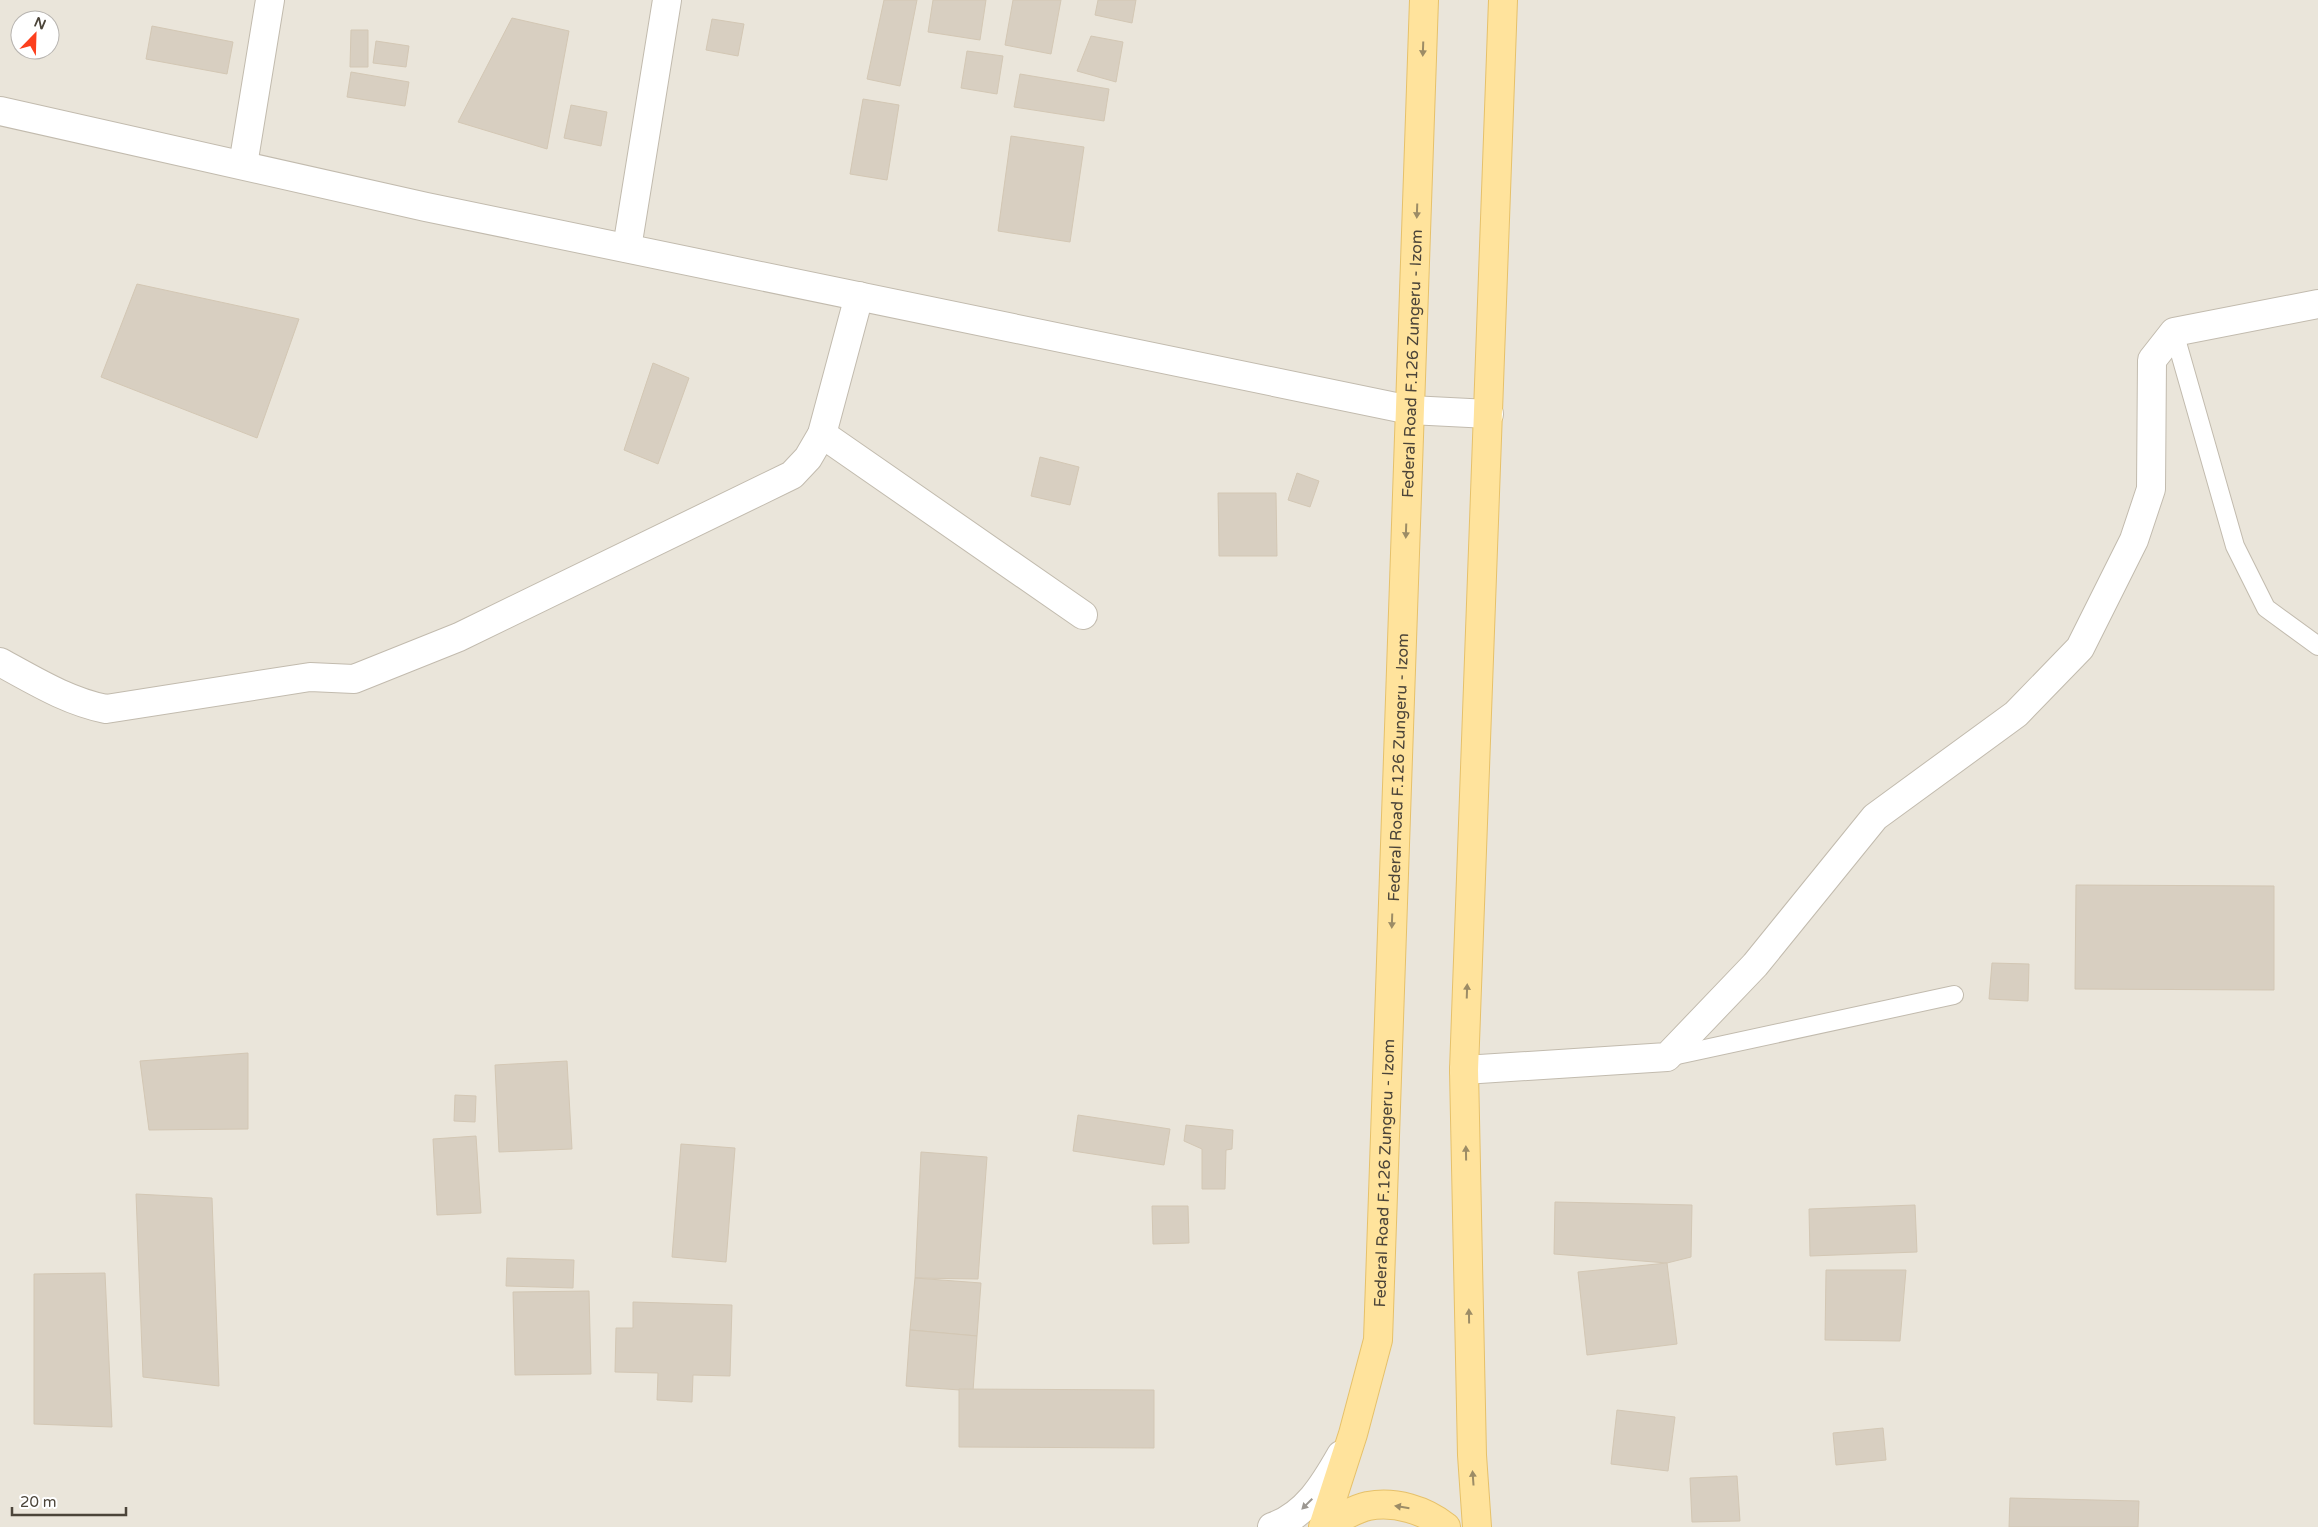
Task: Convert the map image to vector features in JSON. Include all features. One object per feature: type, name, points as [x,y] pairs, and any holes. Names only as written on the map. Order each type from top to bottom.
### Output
[{"type":"main road","name":"Federal Road F.126 Zungeru - Izom","points":[[1324,1527],[1353,1434],[1378,1340],[1424,0]]},
{"type":"main road","points":[[1477,1527],[1472,1455],[1464,1070],[1503,0]]},
{"type":"main road","points":[[1324,1527],[1368,1506],[1403,1506],[1433,1517],[1446,1527]]},
{"type":"street","points":[[243,165],[270,0]]},
{"type":"street","points":[[627,248],[667,0]]},
{"type":"street","points":[[0,111],[426,207],[1410,410],[1488,414]]},
{"type":"street","points":[[0,662],[58,694],[82,704],[106,709],[310,676],[354,679],[459,637],[792,475],[808,458],[822,434],[859,296]]},
{"type":"street","points":[[1464,1070],[1668,1057],[1755,965],[1875,817],[2016,714],[2080,648],[2134,540],[2151,489],[2152,360],[2174,332],[2318,304]]},
{"type":"street","points":[[822,434],[1083,615]]},
{"type":"street","points":[[1272,1527],[1287,1522],[1310,1503],[1327,1480],[1353,1434]]},
{"type":"lane","points":[[2174,332],[2235,546],[2266,608],[2318,646]]},
{"type":"lane","points":[[1668,1057],[1954,996]]},
{"type":"shaded area","points":[[0,0],[2318,0],[2318,1527],[0,1527]]},
{"type":"building","points":[[884,0],[917,0],[900,86],[867,79]]},
{"type":"building","points":[[933,0],[986,0],[980,40],[928,32]]},
{"type":"building","points":[[1013,0],[1061,0],[1051,54],[1005,45]]},
{"type":"building","points":[[1098,0],[1136,0],[1132,23],[1095,15]]},
{"type":"building","points":[[512,18],[569,31],[547,149],[458,122]]},
{"type":"building","points":[[712,19],[744,24],[738,56],[706,50]]},
{"type":"building","points":[[152,26],[233,42],[227,74],[146,59]]},
{"type":"building","points":[[351,30],[368,30],[368,67],[350,67]]},
{"type":"building","points":[[1091,36],[1123,42],[1116,82],[1077,71]]},
{"type":"building","points":[[376,41],[409,46],[406,67],[373,63]]},
{"type":"building","points":[[967,51],[1003,56],[997,94],[961,88]]},
{"type":"building","points":[[351,72],[409,82],[405,106],[347,97]]},
{"type":"building","points":[[1020,74],[1109,89],[1104,121],[1014,107]]},
{"type":"building","points":[[863,99],[899,105],[887,180],[850,174]]},
{"type":"building","points":[[571,105],[607,112],[601,146],[564,138]]},
{"type":"building","points":[[1011,136],[1084,147],[1070,242],[998,231]]},
{"type":"building","points":[[137,284],[299,319],[257,438],[101,377]]},
{"type":"building","points":[[653,363],[689,378],[658,464],[624,450]]},
{"type":"building","points":[[1040,457],[1079,467],[1070,505],[1031,496]]},
{"type":"building","points":[[1297,473],[1319,481],[1310,507],[1288,500]]},
{"type":"building","points":[[1218,493],[1276,493],[1277,556],[1219,556]]},
{"type":"building","points":[[2076,885],[2274,886],[2274,990],[2075,989]]},
{"type":"building","points":[[1992,963],[2029,964],[2028,1001],[1989,999]]},
{"type":"building","points":[[248,1053],[248,1129],[149,1130],[140,1061]]},
{"type":"building","points":[[567,1061],[572,1149],[499,1152],[495,1065]]},
{"type":"building","points":[[455,1095],[476,1096],[475,1122],[454,1121]]},
{"type":"building","points":[[1078,1115],[1170,1129],[1164,1165],[1073,1151]]},
{"type":"building","points":[[1186,1125],[1233,1130],[1232,1149],[1226,1150],[1225,1189],[1202,1189],[1202,1149],[1184,1141]]},
{"type":"building","points":[[476,1136],[481,1213],[437,1215],[433,1139]]},
{"type":"building","points":[[681,1144],[735,1148],[726,1262],[672,1257]]},
{"type":"building","points":[[921,1152],[987,1157],[978,1279],[915,1278]]},
{"type":"building","points":[[136,1194],[212,1198],[219,1386],[143,1377]]},
{"type":"building","points":[[1555,1202],[1692,1205],[1691,1257],[1667,1263],[1554,1254]]},
{"type":"building","points":[[1915,1205],[1917,1252],[1810,1256],[1809,1209]]},
{"type":"building","points":[[1152,1206],[1188,1206],[1189,1243],[1153,1244]]},
{"type":"building","points":[[507,1258],[574,1260],[573,1288],[506,1286]]},
{"type":"building","points":[[1667,1263],[1677,1344],[1587,1355],[1578,1272]]},
{"type":"building","points":[[1826,1270],[1906,1270],[1900,1341],[1825,1340]]},
{"type":"building","points":[[105,1273],[112,1427],[34,1424],[34,1274]]},
{"type":"building","points":[[915,1278],[981,1283],[977,1336],[910,1330]]},
{"type":"building","points":[[589,1291],[591,1374],[515,1375],[513,1292]]},
{"type":"building","points":[[633,1302],[732,1305],[730,1376],[693,1375],[692,1402],[657,1400],[658,1373],[615,1372],[616,1328],[633,1328]]},
{"type":"building","points":[[910,1330],[977,1336],[973,1391],[906,1386]]},
{"type":"building","points":[[959,1389],[1154,1390],[1154,1448],[959,1447]]},
{"type":"building","points":[[1617,1410],[1675,1417],[1668,1471],[1611,1464]]},
{"type":"building","points":[[1883,1428],[1886,1460],[1836,1465],[1833,1433]]},
{"type":"building","points":[[1737,1476],[1740,1521],[1692,1522],[1690,1478]]},
{"type":"building","points":[[2010,1498],[2139,1501],[2138,1527],[2009,1527]]}]
